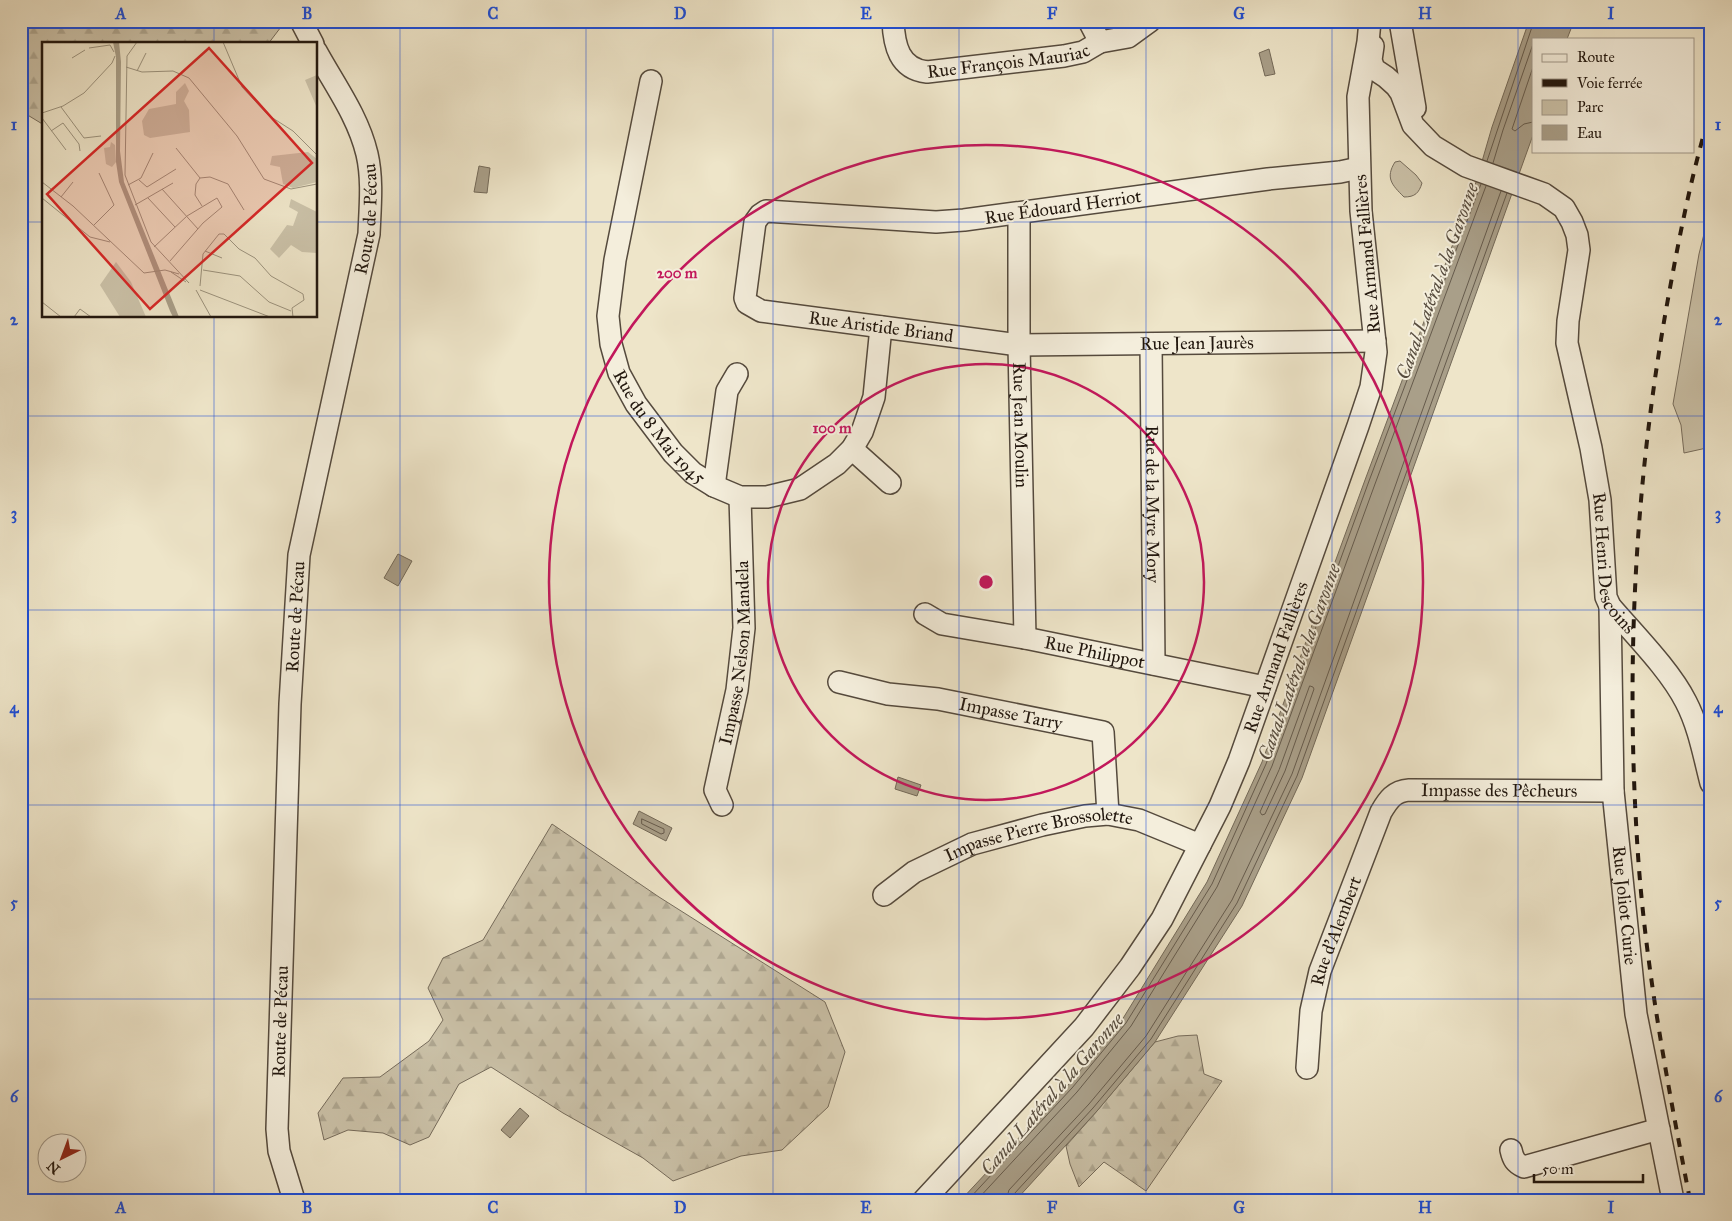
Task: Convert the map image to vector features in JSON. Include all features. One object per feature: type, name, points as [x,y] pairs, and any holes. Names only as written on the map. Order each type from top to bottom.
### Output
[{"type":"street","name":"Rue François Mauriac","points":[[893,21],[896,49],[903,60],[912,68],[927,72],[1064,56],[1083,52],[1100,42],[1128,38],[1150,21]]},
{"type":"street","points":[[1089,21],[1100,42]]},
{"type":"street","name":"Rue Armand Fallières","points":[[924,1200],[1084,1026],[1150,939],[1220,806],[1238,761],[1370,388],[1375,360],[1375,341],[1361,211],[1358,116],[1358,87],[1368,42],[1370,21]]},
{"type":"street","points":[[1376,21],[1372,56],[1374,69],[1386,77],[1401,93]]},
{"type":"street","points":[[1358,116],[1379,50],[1382,21]]},
{"type":"street","points":[[1400,21],[1415,110],[1423,137]]},
{"type":"street","name":"Route de Pécau","points":[[294,1200],[279,1150],[277,1129],[290,704],[300,555],[369,234],[371,189],[367,154],[354,118],[318,55]]},
{"type":"street","name":"Rue du 8 Mai 1945","points":[[651,81],[615,260],[608,316],[611,344],[619,373],[636,404],[673,453],[693,473],[714,486],[740,497],[766,497],[800,489],[837,464],[852,450],[862,432],[874,397],[881,327]]},
{"type":"street","points":[[1367,90],[1374,82],[1383,81],[1401,93]]},
{"type":"street","name":"Rue Henri Descoins","points":[[1401,93],[1413,125],[1438,150],[1466,166],[1544,194],[1564,208],[1572,222],[1580,250],[1568,321],[1567,343],[1591,448],[1600,500],[1606,597],[1610,606],[1663,669],[1686,702],[1700,739],[1711,783]]},
{"type":"street","name":"Rue Édouard Herriot","points":[[747,303],[745,298],[755,222],[766,211],[936,222],[964,220],[1359,168]]},
{"type":"street","name":"Rue Jean Moulin","points":[[1019,213],[1019,344],[1025,638]]},
{"type":"street","name":"Rue Aristide Briand","points":[[747,303],[761,311],[1019,344]]},
{"type":"street","name":"Rue Jean Jaurès","points":[[1019,344],[1375,341]]},
{"type":"street","name":"Rue de la Myre Mory","points":[[1151,344],[1154,664]]},
{"type":"street","points":[[714,486],[727,391],[737,374]]},
{"type":"street","points":[[852,450],[890,483]]},
{"type":"street","name":"Impasse Nelson Mandela","points":[[722,805],[715,790],[737,690],[744,628],[740,497]]},
{"type":"street","name":"Rue Joliot Curie","points":[[1610,606],[1613,791],[1636,1014],[1673,1200]]},
{"type":"street","name":"Rue Philippot","points":[[925,614],[942,624],[1025,638],[1265,687]]},
{"type":"street","name":"Impasse Tarry","points":[[838,682],[888,694],[938,699],[1103,732],[1108,814]]},
{"type":"street","name":"Impasse des Pêcheurs","points":[[1388,800],[1398,792],[1409,790],[1613,791]]},
{"type":"street","name":"Rue d'Alembert","points":[[1307,1068],[1311,1011],[1320,971],[1381,812],[1388,800]]},
{"type":"street","name":"Impasse Pierre Brossolette","points":[[884,895],[914,872],[972,844],[1042,824],[1084,816],[1108,814],[1139,820],[1200,845]]},
{"type":"street","points":[[1511,1150],[1518,1165],[1524,1167],[1659,1129]]},
{"type":"green space","points":[[21,21],[283,21],[284,23],[270,42],[42,42],[42,124],[21,111]]},
{"type":"green space","points":[[1400,161],[1422,183],[1418,192],[1414,195],[1404,197],[1391,181],[1390,173],[1392,168],[1395,162]]},
{"type":"green space","points":[[1711,206],[1711,447],[1684,453],[1681,425],[1673,404],[1699,254]]},
{"type":"green space","points":[[552,824],[659,897],[825,1002],[845,1052],[828,1107],[782,1150],[741,1156],[673,1181],[643,1158],[563,1113],[491,1067],[459,1084],[429,1137],[410,1145],[383,1133],[348,1130],[324,1140],[318,1113],[343,1078],[380,1077],[429,1041],[443,1020],[428,988],[443,958],[483,940]]},
{"type":"green space","points":[[1197,1035],[1204,1074],[1222,1081],[1146,1191],[1104,1162],[1079,1187],[1070,1164],[1066,1146],[1155,1042],[1178,1036]]},
{"type":"water","name":"Canal Latéral à la Garonne","points":[[1529,21],[1574,21],[1567,38],[1532,38],[1532,138],[1302,778],[1242,906],[1155,1042],[1097,1111],[1016,1200],[961,1200],[1069,1084],[1122,1020],[1207,882],[1262,762],[1476,182],[1492,127]]},
{"type":"water","points":[[1269,49],[1275,74],[1265,76],[1259,53]]},
{"type":"water","points":[[479,166],[490,168],[487,193],[474,192]]},
{"type":"water","points":[[398,554],[412,561],[398,586],[384,578]]},
{"type":"water","points":[[898,777],[921,785],[917,796],[895,789]]},
{"type":"water","points":[[639,811],[672,828],[666,841],[633,824]]},
{"type":"water","points":[[520,1108],[529,1116],[510,1138],[501,1130]]},
{"type":"railway","points":[[1690,1200],[1659,1028],[1646,942],[1634,784],[1633,641],[1641,499],[1658,358],[1683,221],[1711,110]]}]
